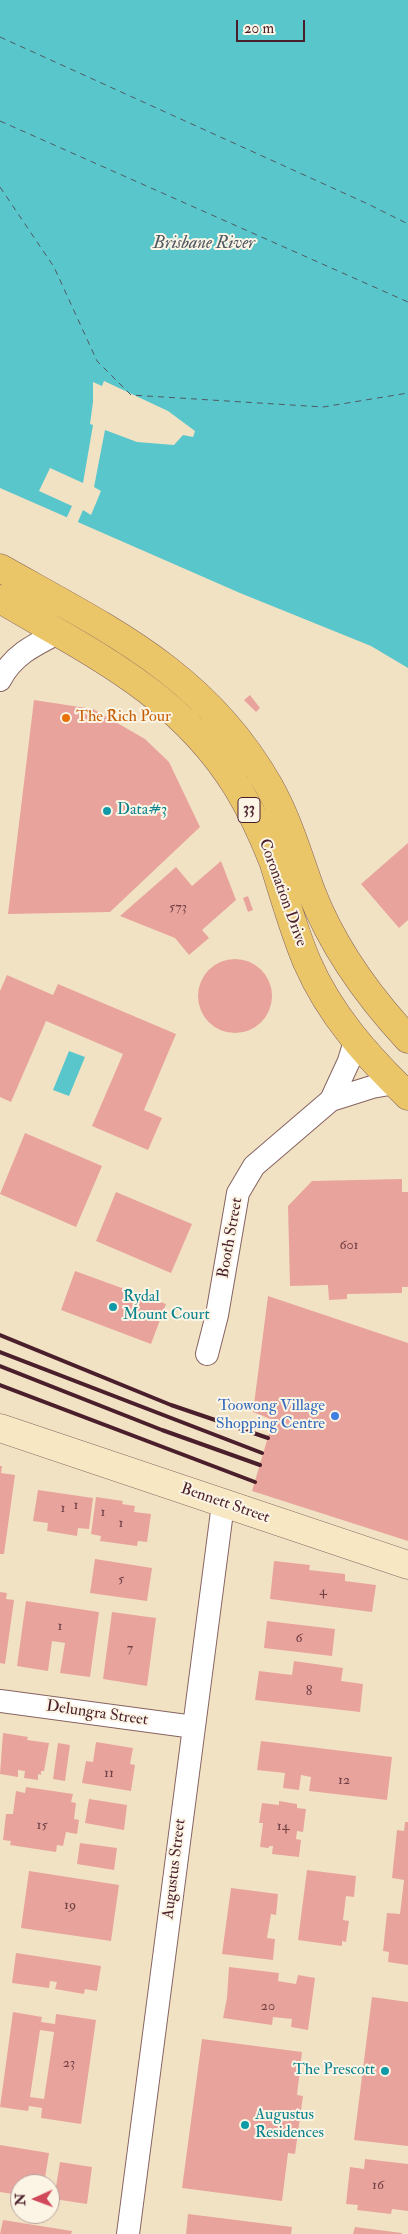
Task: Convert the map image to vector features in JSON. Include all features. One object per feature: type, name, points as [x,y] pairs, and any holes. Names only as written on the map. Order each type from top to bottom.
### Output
[{"type":"highway","name":"Coronation Drive","points":[[0,568],[99,622],[158,661],[218,714],[243,745],[269,786],[290,829],[311,892],[344,959],[379,1008],[408,1039]]},
{"type":"highway","name":"Coronation Drive","points":[[0,599],[119,668],[146,687],[192,728],[215,756],[236,786],[257,823],[272,860],[306,961],[339,1021],[401,1090]]},
{"type":"street","points":[[0,680],[6,669],[22,652],[58,633]]},
{"type":"street","name":"Booth Street","points":[[331,1100],[349,1061],[355,1041]]},
{"type":"street","name":"Booth Street","points":[[207,1354],[217,1315],[238,1194],[254,1166],[331,1100],[372,1086],[401,1090]]},
{"type":"street","name":"Bennett Street","points":[[0,1419],[43,1440]]},
{"type":"street","name":"Bennett Street","points":[[0,1428],[43,1440],[223,1504],[408,1564]]},
{"type":"street","name":"Augustus Street","points":[[128,2234],[223,1504]]},
{"type":"street","name":"Delungra Street","points":[[0,1701],[194,1727]]},
{"type":"water","name":"Brisbane River","points":[[0,0],[408,0],[408,668],[371,646],[240,593],[0,488]]},
{"type":"water","points":[[69,1051],[85,1057],[69,1096],[53,1090]]},
{"type":"pier","points":[[104,381],[168,411],[195,431],[193,437],[183,435],[174,445],[137,442],[105,430],[94,487],[101,491],[91,515],[83,510],[77,524],[66,519],[72,506],[39,491],[50,468],[83,483],[93,425],[90,424],[93,382],[102,386]]},
{"type":"building","points":[[250,695],[260,708],[256,712],[244,700]]},
{"type":"building","name":"Data#3","points":[[34,700],[93,709],[145,739],[169,762],[200,827],[110,912],[8,914]]},
{"type":"building","points":[[408,843],[408,920],[399,928],[361,884]]},
{"type":"building","points":[[221,861],[236,900],[202,930],[209,938],[189,955],[175,938],[120,916],[176,867],[192,886]]},
{"type":"building","points":[[248,896],[253,910],[248,912],[243,898]]},
{"type":"building","points":[[235,959],[256,965],[266,975],[272,996],[266,1017],[256,1027],[235,1033],[214,1027],[204,1017],[198,996],[204,975],[214,965]]},
{"type":"building","points":[[7,975],[53,995],[58,984],[176,1034],[144,1110],[162,1118],[148,1150],[92,1126],[123,1054],[46,1021],[11,1102],[0,1097],[0,991]]},
{"type":"building","points":[[25,1133],[102,1166],[76,1227],[0,1194]]},
{"type":"building","points":[[402,1179],[402,1192],[408,1192],[408,1287],[402,1287],[402,1293],[347,1294],[347,1299],[329,1300],[328,1285],[290,1286],[288,1206],[312,1181]]},
{"type":"building","points":[[116,1192],[192,1224],[171,1273],[96,1241]]},
{"type":"building","name":"Rydal Mount Court","points":[[75,1271],[166,1304],[151,1344],[61,1310]]},
{"type":"building","name":"Toowong Village Shopping Centre","points":[[268,1296],[408,1343],[408,1541],[252,1491],[273,1420],[253,1412]]},
{"type":"building","points":[[0,1466],[2,1466],[1,1473],[15,1475],[4,1554],[0,1554]]},
{"type":"building","points":[[38,1490],[93,1498],[89,1529],[78,1528],[77,1536],[47,1531],[48,1523],[33,1521]]},
{"type":"building","points":[[96,1497],[123,1501],[122,1504],[135,1506],[134,1512],[151,1514],[147,1542],[138,1541],[137,1546],[100,1541],[101,1536],[91,1534]]},
{"type":"building","points":[[95,1559],[152,1568],[147,1601],[90,1593]]},
{"type":"building","points":[[274,1561],[310,1565],[309,1570],[345,1574],[345,1581],[376,1585],[372,1612],[270,1599]]},
{"type":"building","points":[[0,1592],[7,1593],[6,1599],[14,1600],[5,1664],[0,1663]]},
{"type":"building","points":[[26,1601],[99,1612],[90,1677],[60,1673],[65,1643],[52,1641],[48,1671],[17,1666]]},
{"type":"building","points":[[112,1612],[156,1618],[147,1686],[103,1679]]},
{"type":"building","points":[[267,1621],[335,1629],[332,1656],[264,1648]]},
{"type":"building","points":[[294,1661],[343,1668],[341,1681],[363,1684],[360,1712],[255,1700],[259,1671],[292,1675]]},
{"type":"building","points":[[3,1733],[28,1737],[27,1740],[49,1743],[44,1771],[41,1771],[41,1775],[38,1774],[38,1780],[24,1778],[25,1771],[18,1770],[18,1777],[0,1774]]},
{"type":"building","points":[[261,1741],[392,1757],[387,1800],[309,1791],[311,1777],[301,1775],[299,1790],[283,1788],[285,1773],[257,1770]]},
{"type":"building","points":[[96,1742],[133,1748],[130,1764],[135,1765],[131,1791],[82,1783],[86,1761],[93,1762]]},
{"type":"building","points":[[58,1743],[70,1745],[65,1781],[53,1779]]},
{"type":"building","points":[[26,1787],[73,1794],[71,1802],[76,1803],[74,1819],[79,1820],[77,1834],[66,1832],[63,1846],[57,1845],[56,1852],[10,1845],[11,1841],[3,1840],[6,1814],[13,1814],[16,1791],[25,1793]]},
{"type":"building","points":[[89,1799],[127,1805],[124,1830],[85,1823]]},
{"type":"building","points":[[279,1801],[297,1804],[297,1808],[306,1809],[303,1832],[297,1831],[296,1839],[301,1840],[299,1857],[272,1854],[273,1846],[268,1848],[260,1847],[263,1823],[259,1823],[262,1803],[279,1805]]},
{"type":"building","points":[[405,1822],[408,1822],[408,1965],[388,1962],[389,1952],[383,1951],[387,1913],[400,1914],[404,1880],[392,1878],[397,1830],[404,1831]]},
{"type":"building","points":[[80,1843],[117,1848],[114,1870],[77,1864]]},
{"type":"building","points":[[307,1870],[356,1876],[354,1897],[346,1896],[343,1920],[349,1921],[346,1942],[342,1941],[342,1946],[298,1940]]},
{"type":"building","points":[[29,1871],[119,1885],[111,1941],[21,1928]]},
{"type":"building","points":[[231,1888],[278,1894],[276,1915],[271,1914],[267,1938],[275,1939],[273,1960],[222,1954]]},
{"type":"building","points":[[16,1953],[101,1966],[97,1991],[85,1989],[84,1994],[55,1989],[57,1982],[50,1981],[49,1988],[12,1983]]},
{"type":"building","points":[[229,1967],[279,1973],[278,1981],[296,1984],[298,1975],[315,1978],[308,2030],[291,2027],[292,2019],[273,2017],[272,2025],[223,2018],[227,1998]]},
{"type":"building","name":"The Prescott","points":[[372,1997],[408,2002],[408,2146],[354,2140]]},
{"type":"building","points":[[13,2012],[42,2017],[41,2022],[55,2024],[56,2014],[96,2020],[81,2124],[41,2118],[42,2108],[29,2106],[28,2111],[0,2107]],"holes":[[[40,2030],[54,2032],[44,2099],[30,2097]]]},
{"type":"building","name":"Augustus Residences","points":[[202,2039],[302,2052],[297,2095],[303,2096],[295,2154],[288,2153],[282,2201],[182,2188]]},
{"type":"building","points":[[0,2145],[49,2153],[46,2174],[10,2174],[10,2194],[0,2192]]},
{"type":"building","points":[[365,2159],[408,2164],[408,2211],[392,2209],[391,2214],[357,2210],[358,2205],[346,2204],[350,2167],[364,2169]]},
{"type":"building","points":[[60,2162],[92,2167],[87,2204],[60,2200],[60,2174],[58,2174]]},
{"type":"building","points":[[188,2214],[292,2227],[291,2234],[186,2234]]},
{"type":"building","points":[[3,2220],[10,2221],[10,2224],[28,2224],[72,2231],[71,2234],[0,2234]]},
{"type":"building","points":[[355,2227],[402,2233],[402,2234],[353,2234]]},
{"type":"ferry route","points":[[0,37],[368,204],[408,224]]},
{"type":"ferry route","points":[[0,121],[408,302]]},
{"type":"ferry route","points":[[0,187],[54,267],[97,361],[131,395],[323,407],[408,393]]},
{"type":"railway","points":[[0,1335],[171,1405],[268,1438]]},
{"type":"railway","points":[[0,1352],[262,1453]]},
{"type":"railway","points":[[0,1366],[162,1430],[260,1465]]},
{"type":"railway","points":[[0,1385],[255,1482]]},
{"type":"place","name":"The Rich Pour","points":[[66,718]]},
{"type":"place","name":"Data#3","points":[[107,811]]},
{"type":"place","name":"Rydal Mount Court","points":[[113,1307]]},
{"type":"place","name":"Toowong Village Shopping Centre","points":[[335,1416]]},
{"type":"place","name":"The Prescott","points":[[385,2071]]},
{"type":"place","name":"Augustus Residences","points":[[245,2125]]}]
